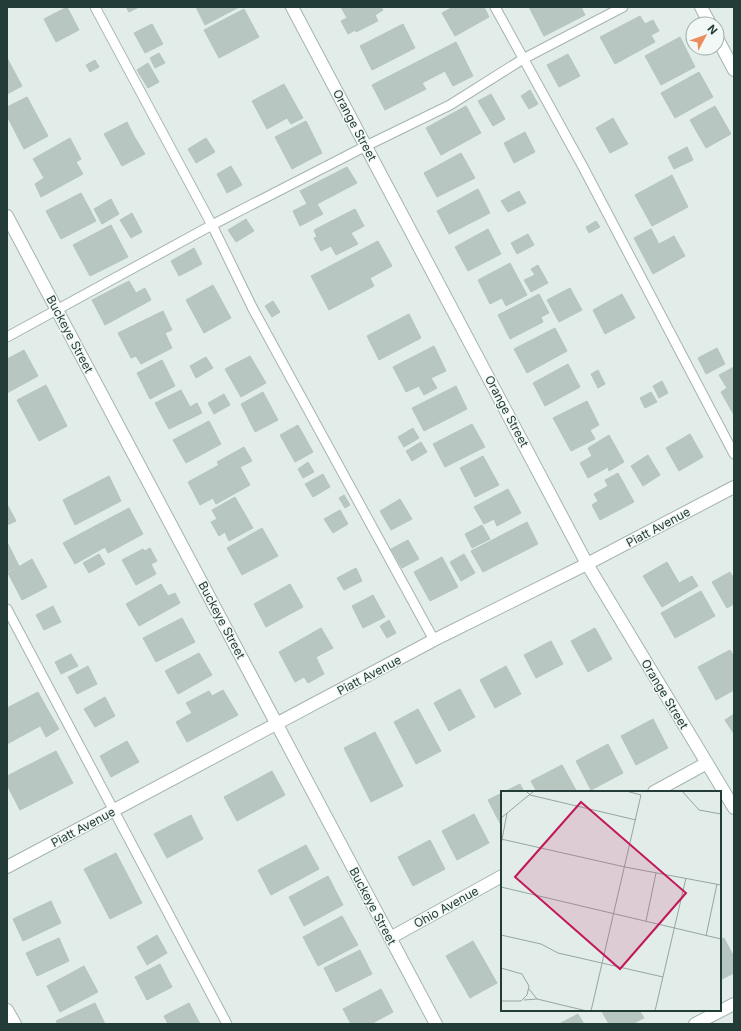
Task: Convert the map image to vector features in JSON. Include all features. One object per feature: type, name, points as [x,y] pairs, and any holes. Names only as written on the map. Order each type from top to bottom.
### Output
[{"type":"street","name":"Orange Street","points":[[292,7],[587,564],[734,808]]},
{"type":"street","points":[[701,7],[706,16]]},
{"type":"street","points":[[725,53],[734,70]]},
{"type":"street","name":"Buckeye Street","points":[[7,216],[436,1024]]},
{"type":"street","name":"Piatt Avenue","points":[[7,867],[278,725],[434,640],[587,564],[734,487]]},
{"type":"street","points":[[656,791],[707,762]]},
{"type":"street","name":"Ohio Avenue","points":[[390,938],[501,877]]},
{"type":"street","points":[[721,1011],[734,1004]]},
{"type":"street","points":[[7,1010],[15,1024]]},
{"type":"street","points":[[695,1024],[720,1011]]},
{"type":"lane","points":[[94,7],[212,225],[253,309],[434,640]]},
{"type":"lane","points":[[495,7],[583,167],[734,454]]},
{"type":"lane","points":[[7,337],[58,311],[212,225],[366,146],[450,105],[523,59],[623,7]]},
{"type":"lane","points":[[7,609],[227,1024]]},
{"type":"building","points":[[67,7],[79,30],[56,42],[44,19]]},
{"type":"building","points":[[126,7],[139,7],[129,12]]},
{"type":"building","points":[[196,7],[239,7],[205,25]]},
{"type":"building","points":[[341,7],[381,7],[383,10],[375,15],[378,21],[356,32],[355,30],[348,34],[341,21],[347,18]]},
{"type":"building","points":[[453,7],[484,7],[489,17],[455,36],[442,13]]},
{"type":"building","points":[[529,7],[581,7],[585,15],[544,36]]},
{"type":"building","points":[[244,9],[259,37],[219,58],[204,30]]},
{"type":"building","points":[[640,16],[645,24],[653,20],[659,31],[651,35],[655,42],[615,64],[600,37]]},
{"type":"building","points":[[152,24],[163,44],[145,53],[134,33]]},
{"type":"building","points":[[403,24],[415,48],[372,70],[360,46]]},
{"type":"building","points":[[680,37],[685,47],[685,56],[690,56],[695,67],[661,85],[645,56]]},
{"type":"building","points":[[456,42],[473,76],[453,86],[445,71],[422,83],[426,89],[385,110],[372,85]]},
{"type":"building","points":[[159,53],[165,63],[155,68],[150,58]]},
{"type":"building","points":[[568,54],[580,76],[559,87],[547,65]]},
{"type":"building","points":[[7,58],[22,86],[7,94]]},
{"type":"building","points":[[95,60],[99,67],[90,72],[86,65]]},
{"type":"building","points":[[148,63],[159,82],[148,88],[137,70]]},
{"type":"building","points":[[699,72],[713,97],[675,118],[661,93]]},
{"type":"building","points":[[284,84],[303,118],[291,124],[287,118],[267,129],[252,101]]},
{"type":"building","points":[[530,90],[538,104],[529,109],[521,96]]},
{"type":"building","points":[[491,94],[505,119],[493,126],[478,101]]},
{"type":"building","points":[[27,97],[48,136],[24,149],[7,116],[7,107]]},
{"type":"building","points":[[466,106],[481,133],[441,155],[426,128]]},
{"type":"building","points":[[715,106],[731,134],[706,148],[690,120]]},
{"type":"building","points":[[613,118],[622,134],[605,144],[596,128]]},
{"type":"building","points":[[306,121],[322,153],[292,169],[275,137]]},
{"type":"building","points":[[127,122],[134,136],[112,148],[104,134]]},
{"type":"building","points":[[525,132],[535,152],[514,163],[504,143]]},
{"type":"building","points":[[622,134],[628,144],[610,153],[605,144]]},
{"type":"building","points":[[134,136],[145,154],[122,166],[112,148]]},
{"type":"building","points":[[70,138],[81,159],[76,162],[83,174],[41,197],[35,184],[44,178],[33,159]]},
{"type":"building","points":[[206,138],[215,152],[196,163],[188,149]]},
{"type":"building","points":[[687,147],[693,160],[674,169],[668,157]]},
{"type":"building","points":[[461,153],[475,178],[437,197],[424,173]]},
{"type":"building","points":[[231,166],[242,185],[227,193],[217,174]]},
{"type":"building","points":[[347,167],[357,183],[317,204],[323,214],[300,226],[293,211],[307,204],[300,191]]},
{"type":"building","points":[[672,175],[688,207],[652,226],[635,195]]},
{"type":"building","points":[[478,189],[490,213],[449,234],[437,211]]},
{"type":"building","points":[[519,191],[526,203],[508,212],[501,201]]},
{"type":"building","points":[[81,193],[96,221],[61,239],[46,211]]},
{"type":"building","points":[[111,199],[119,214],[102,224],[94,209]]},
{"type":"building","points":[[355,209],[364,226],[351,233],[358,244],[336,255],[331,246],[321,251],[314,238],[317,237],[314,230]]},
{"type":"building","points":[[132,213],[142,232],[131,238],[120,220]]},
{"type":"building","points":[[246,219],[254,231],[236,242],[228,230]]},
{"type":"building","points":[[596,221],[600,227],[589,233],[586,227]]},
{"type":"building","points":[[111,225],[128,257],[90,276],[73,245]]},
{"type":"building","points":[[488,229],[501,254],[468,271],[455,247]]},
{"type":"building","points":[[651,229],[659,244],[674,236],[685,256],[653,274],[634,238]]},
{"type":"building","points":[[528,234],[534,245],[517,254],[511,243]]},
{"type":"building","points":[[378,241],[392,266],[370,278],[374,286],[329,310],[311,276]]},
{"type":"building","points":[[194,248],[202,264],[179,276],[171,261]]},
{"type":"building","points":[[510,263],[527,295],[506,306],[502,298],[490,304],[478,280]]},
{"type":"building","points":[[538,265],[548,283],[531,292],[524,280],[535,275],[531,269]]},
{"type":"building","points":[[129,281],[136,293],[145,288],[151,300],[105,325],[92,300]]},
{"type":"building","points":[[213,285],[231,318],[204,333],[186,300]]},
{"type":"building","points":[[570,288],[582,310],[559,322],[547,300]]},
{"type":"building","points":[[539,294],[549,313],[541,317],[543,322],[510,339],[498,315]]},
{"type":"building","points":[[622,294],[635,318],[605,334],[593,310]]},
{"type":"building","points":[[273,301],[280,312],[272,317],[265,306]]},
{"type":"building","points":[[163,311],[172,330],[165,333],[172,348],[141,364],[136,356],[131,358],[118,333]]},
{"type":"building","points":[[409,314],[421,338],[379,360],[367,336]]},
{"type":"building","points":[[555,328],[567,351],[527,373],[514,349]]},
{"type":"building","points":[[434,346],[446,371],[431,378],[437,388],[424,395],[419,386],[406,392],[393,367]]},
{"type":"building","points":[[717,348],[725,364],[706,374],[698,358]]},
{"type":"building","points":[[24,350],[38,376],[7,393],[7,359]]},
{"type":"building","points":[[250,356],[266,383],[241,397],[225,369]]},
{"type":"building","points":[[206,357],[213,368],[196,378],[190,366]]},
{"type":"building","points":[[162,360],[175,386],[150,399],[137,373]]},
{"type":"building","points":[[568,364],[580,387],[545,406],[533,383]]},
{"type":"building","points":[[734,367],[734,415],[721,392],[727,388],[719,375]]},
{"type":"building","points":[[598,370],[605,384],[598,388],[591,374]]},
{"type":"building","points":[[662,381],[668,393],[659,398],[653,386]]},
{"type":"building","points":[[46,385],[67,426],[39,441],[17,400]]},
{"type":"building","points":[[456,386],[467,409],[424,431],[412,408]]},
{"type":"building","points":[[181,390],[190,407],[197,403],[202,413],[169,429],[155,403]]},
{"type":"building","points":[[263,392],[278,420],[255,432],[241,404]]},
{"type":"building","points":[[651,392],[657,402],[645,408],[640,398]]},
{"type":"building","points":[[224,394],[230,405],[214,414],[208,403]]},
{"type":"building","points":[[587,401],[599,425],[590,430],[595,439],[571,451],[553,418]]},
{"type":"building","points":[[209,421],[221,444],[186,463],[173,440]]},
{"type":"building","points":[[472,424],[485,447],[445,467],[433,444]]},
{"type":"building","points":[[298,425],[313,452],[295,462],[280,435]]},
{"type":"building","points":[[413,428],[419,438],[404,447],[398,437]]},
{"type":"building","points":[[690,434],[703,457],[679,471],[666,448]]},
{"type":"building","points":[[609,435],[624,462],[609,471],[608,467],[588,478],[580,463],[592,456],[588,448]]},
{"type":"building","points":[[421,442],[427,452],[412,461],[406,451]]},
{"type":"building","points":[[244,447],[252,461],[240,467],[250,485],[216,504],[213,498],[200,505],[188,482],[219,465],[217,462]]},
{"type":"building","points":[[648,455],[660,475],[643,486],[631,466]]},
{"type":"building","points":[[483,456],[499,485],[475,497],[460,468]]},
{"type":"building","points":[[308,462],[314,472],[303,478],[298,469]]},
{"type":"building","points":[[618,473],[634,502],[600,520],[592,505],[598,501],[594,494],[608,486],[605,480]]},
{"type":"building","points":[[323,474],[330,487],[313,497],[305,484]]},
{"type":"building","points":[[109,476],[121,501],[75,525],[63,500]]},
{"type":"building","points":[[508,489],[521,513],[497,526],[494,519],[484,524],[474,507]]},
{"type":"building","points":[[344,495],[350,505],[345,508],[339,498]]},
{"type":"building","points":[[235,497],[253,528],[229,541],[225,532],[219,536],[211,522],[217,519],[212,510]]},
{"type":"building","points":[[400,499],[412,519],[391,530],[380,511]]},
{"type":"building","points":[[7,504],[16,521],[7,525]]},
{"type":"building","points":[[129,508],[143,534],[108,553],[105,547],[75,564],[63,543]]},
{"type":"building","points":[[340,510],[348,524],[333,533],[324,519]]},
{"type":"building","points":[[527,522],[538,544],[483,572],[471,551]]},
{"type":"building","points":[[482,525],[490,539],[472,548],[465,534]]},
{"type":"building","points":[[262,528],[278,556],[242,575],[227,548]]},
{"type":"building","points":[[408,540],[419,559],[402,568],[391,549]]},
{"type":"building","points":[[8,544],[19,566],[7,572],[7,545]]},
{"type":"building","points":[[150,548],[157,561],[151,564],[156,574],[136,585],[122,560],[143,549],[145,551]]},
{"type":"building","points":[[99,554],[105,564],[89,573],[83,563]]},
{"type":"building","points":[[464,554],[475,573],[461,581],[450,562]]},
{"type":"building","points":[[442,557],[458,587],[430,601],[414,572]]},
{"type":"building","points":[[32,559],[47,587],[22,600],[8,573]]},
{"type":"building","points":[[667,562],[679,583],[692,576],[698,586],[662,607],[643,576]]},
{"type":"building","points":[[356,568],[362,581],[344,590],[337,578]]},
{"type":"building","points":[[730,572],[734,579],[734,604],[727,608],[712,582]]},
{"type":"building","points":[[161,584],[168,596],[175,593],[180,603],[139,626],[126,604]]},
{"type":"building","points":[[290,584],[303,607],[266,627],[254,604]]},
{"type":"building","points":[[701,591],[715,616],[675,638],[661,613]]},
{"type":"building","points":[[373,595],[385,617],[363,628],[352,606]]},
{"type":"building","points":[[53,606],[61,622],[44,630],[36,615]]},
{"type":"building","points":[[182,618],[195,642],[156,662],[143,638]]},
{"type":"building","points":[[389,620],[396,633],[387,638],[380,626]]},
{"type":"building","points":[[321,628],[333,648],[316,657],[324,674],[308,683],[304,677],[295,682],[279,652]]},
{"type":"building","points":[[595,628],[612,659],[588,672],[571,641]]},
{"type":"building","points":[[551,641],[563,664],[536,678],[524,655]]},
{"type":"building","points":[[730,650],[734,656],[734,690],[716,700],[698,667]]},
{"type":"building","points":[[199,653],[212,675],[178,694],[165,671]]},
{"type":"building","points":[[71,654],[78,666],[61,674],[55,662]]},
{"type":"building","points":[[88,666],[97,684],[77,694],[68,677]]},
{"type":"building","points":[[506,666],[521,694],[495,708],[480,680]]},
{"type":"building","points":[[460,689],[475,717],[449,731],[434,703]]},
{"type":"building","points":[[223,690],[238,715],[187,742],[176,722],[192,713],[186,703],[209,691],[212,696]]},
{"type":"building","points":[[38,692],[49,712],[37,719],[40,726],[7,744],[7,708]]},
{"type":"building","points":[[105,697],[115,716],[95,727],[84,709]]},
{"type":"building","points":[[418,709],[441,751],[416,764],[394,722]]},
{"type":"building","points":[[49,712],[59,729],[46,737],[37,719]]},
{"type":"building","points":[[734,714],[734,734],[725,720]]},
{"type":"building","points":[[653,719],[668,748],[636,765],[621,736]]},
{"type":"building","points":[[375,732],[403,786],[371,802],[344,748]]},
{"type":"building","points":[[127,741],[139,762],[111,777],[100,756]]},
{"type":"building","points":[[608,744],[623,773],[591,790],[576,761]]},
{"type":"building","points":[[56,751],[73,783],[20,810],[7,785],[7,776]]},
{"type":"building","points":[[562,765],[576,791],[536,791],[531,781]]},
{"type":"building","points":[[272,771],[285,795],[237,821],[224,797]]},
{"type":"building","points":[[520,784],[524,791],[506,791]]},
{"type":"building","points":[[501,794],[501,825],[488,800]]},
{"type":"building","points":[[474,814],[489,843],[457,860],[442,831]]},
{"type":"building","points":[[191,815],[203,839],[167,858],[154,834]]},
{"type":"building","points":[[430,840],[445,869],[413,886],[398,857]]},
{"type":"building","points":[[306,845],[319,869],[271,895],[258,870]]},
{"type":"building","points":[[116,853],[142,903],[110,919],[84,869]]},
{"type":"building","points":[[328,876],[343,905],[304,926],[289,897]]},
{"type":"building","points":[[51,901],[61,923],[23,941],[13,919]]},
{"type":"building","points":[[342,916],[358,945],[318,966],[303,937]]},
{"type":"building","points":[[157,935],[167,953],[147,965],[137,947]]},
{"type":"building","points":[[59,938],[69,961],[37,976],[26,953]]},
{"type":"building","points":[[724,938],[734,957],[734,973],[721,980],[721,940]]},
{"type":"building","points":[[473,941],[497,983],[470,998],[446,956]]},
{"type":"building","points":[[360,950],[372,974],[336,992],[324,968]]},
{"type":"building","points":[[160,964],[172,987],[147,1000],[135,977]]},
{"type":"building","points":[[84,966],[98,992],[60,1012],[47,986]]},
{"type":"building","points":[[381,989],[393,1012],[371,1024],[351,1024],[343,1009]]},
{"type":"building","points":[[95,1003],[105,1024],[58,1024],[56,1021]]},
{"type":"building","points":[[189,1003],[200,1024],[168,1024],[164,1016]]},
{"type":"building","points":[[602,1011],[640,1011],[644,1018],[632,1024],[609,1024]]},
{"type":"building","points":[[578,1014],[584,1024],[559,1024]]}]
